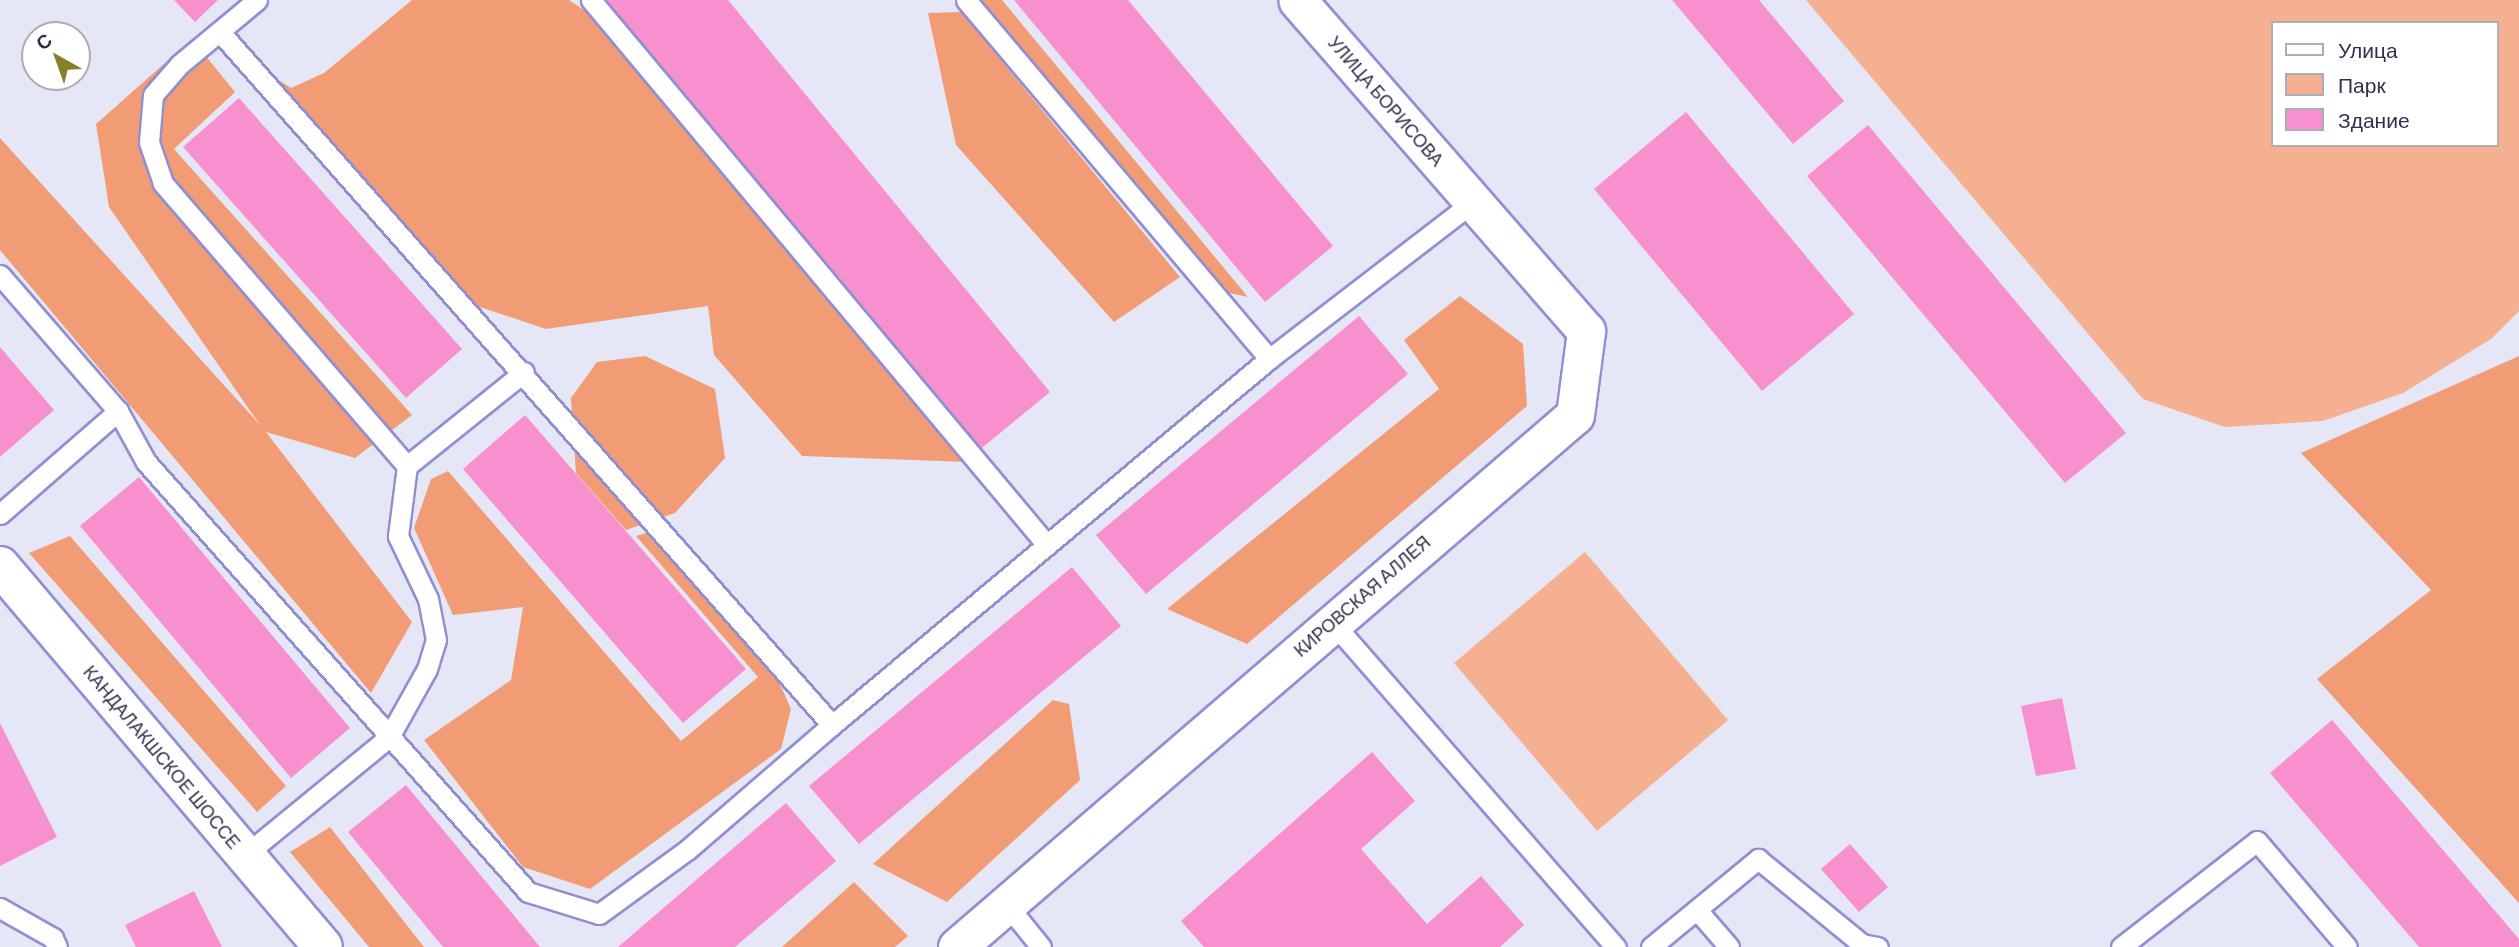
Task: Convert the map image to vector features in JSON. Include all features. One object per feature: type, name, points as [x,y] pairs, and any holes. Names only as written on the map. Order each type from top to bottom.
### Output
[{"type":"main road","name":"КАНДАЛАКШСКОЕ ШОССЕ","points":[[1,570],[323,947]]},
{"type":"street","name":"УЛИЦА БОРИСОВА","points":[[1297,0],[1474,201]]},
{"type":"street","name":"КИРОВСКАЯ АЛЛЕЯ","points":[[957,947],[1575,415],[1586,331],[1474,201]]},
{"type":"lane","points":[[257,0],[180,64],[153,95],[149,142],[163,183],[407,466]]},
{"type":"lane","points":[[590,0],[1047,545]]},
{"type":"lane","points":[[966,0],[1269,359]]},
{"type":"lane","points":[[220,32],[832,725]]},
{"type":"lane","points":[[0,275],[118,411],[146,462],[528,892],[599,914],[687,850],[1269,359],[1474,201]]},
{"type":"lane","points":[[245,855],[389,737],[427,669],[436,640],[428,599],[398,536],[407,466],[523,372]]},
{"type":"lane","points":[[0,513],[118,411]]},
{"type":"lane","points":[[1332,622],[1616,947]]},
{"type":"lane","points":[[2121,947],[2257,841],[2347,947]]},
{"type":"lane","points":[[1651,947],[1758,859],[1862,944],[1878,947]]},
{"type":"lane","points":[[1007,905],[1041,947]]},
{"type":"lane","points":[[0,908],[53,938],[57,947]]},
{"type":"lane","points":[[1697,910],[1729,947]]},
{"type":"green space","points":[[1806,0],[2519,0],[2519,311],[2491,339],[2403,393],[2323,421],[2225,427],[2143,399]]},
{"type":"green space","points":[[1585,552],[1728,720],[1597,831],[1454,663]]},
{"type":"shaded area","points":[[412,0],[569,0],[597,19],[969,462],[802,456],[714,355],[708,306],[546,329],[438,293],[202,30],[291,88],[324,73]]},
{"type":"shaded area","points":[[974,0],[1002,0],[1248,297],[1220,291]]},
{"type":"shaded area","points":[[961,12],[1180,277],[1114,322],[956,145],[928,13]]},
{"type":"shaded area","points":[[192,39],[235,92],[174,149],[412,415],[355,458],[266,432],[412,622],[371,693],[0,250],[0,138],[260,425],[109,207],[96,124]]},
{"type":"shaded area","points":[[1460,296],[1523,344],[1527,406],[1247,644],[1167,609],[1439,389],[1404,340]]},
{"type":"shaded area","points":[[645,356],[715,389],[725,458],[675,513],[626,530],[576,473],[571,398],[597,362]]},
{"type":"shaded area","points":[[2519,356],[2519,903],[2317,679],[2431,590],[2301,453]]},
{"type":"shaded area","points":[[448,471],[681,741],[758,677],[636,536],[655,530],[778,680],[791,709],[781,749],[590,889],[523,867],[424,740],[511,680],[523,607],[453,615],[414,528],[431,479]]},
{"type":"shaded area","points":[[70,536],[286,786],[257,812],[29,553]]},
{"type":"shaded area","points":[[1053,700],[1069,704],[1080,780],[947,902],[873,864]]},
{"type":"shaded area","points":[[330,827],[424,947],[369,947],[290,852]]},
{"type":"shaded area","points":[[854,882],[908,936],[895,947],[782,947]]},
{"type":"building","points":[[174,0],[218,0],[195,22]]},
{"type":"building","points":[[606,0],[728,0],[1050,392],[977,452]]},
{"type":"building","points":[[1014,0],[1128,0],[1333,246],[1265,302]]},
{"type":"building","points":[[1672,0],[1759,0],[1844,101],[1793,144]]},
{"type":"building","points":[[239,98],[462,349],[406,398],[183,147]]},
{"type":"building","points":[[1686,112],[1854,314],[1762,391],[1594,189]]},
{"type":"building","points":[[1868,125],[2126,433],[2065,483],[1807,176]]},
{"type":"building","points":[[1359,316],[1408,374],[1146,594],[1096,535]]},
{"type":"building","points":[[0,347],[54,410],[0,457]]},
{"type":"building","points":[[525,415],[746,669],[683,723],[463,469]]},
{"type":"building","points":[[139,477],[350,728],[291,778],[80,526]]},
{"type":"building","points":[[1072,567],[1121,626],[859,844],[809,786]]},
{"type":"building","points":[[2062,698],[2076,769],[2036,776],[2021,706]]},
{"type":"building","points":[[2332,720],[2519,939],[2519,947],[2419,947],[2270,773]]},
{"type":"building","points":[[0,723],[57,837],[0,866]]},
{"type":"building","points":[[1372,752],[1415,801],[1361,849],[1427,924],[1481,876],[1524,925],[1500,947],[1204,947],[1181,921]]},
{"type":"building","points":[[406,785],[540,947],[443,947],[348,832]]},
{"type":"building","points":[[786,803],[836,861],[735,947],[618,947]]},
{"type":"building","points":[[1850,844],[1888,887],[1859,912],[1821,869]]},
{"type":"building","points":[[194,891],[222,947],[136,947],[125,925]]}]
